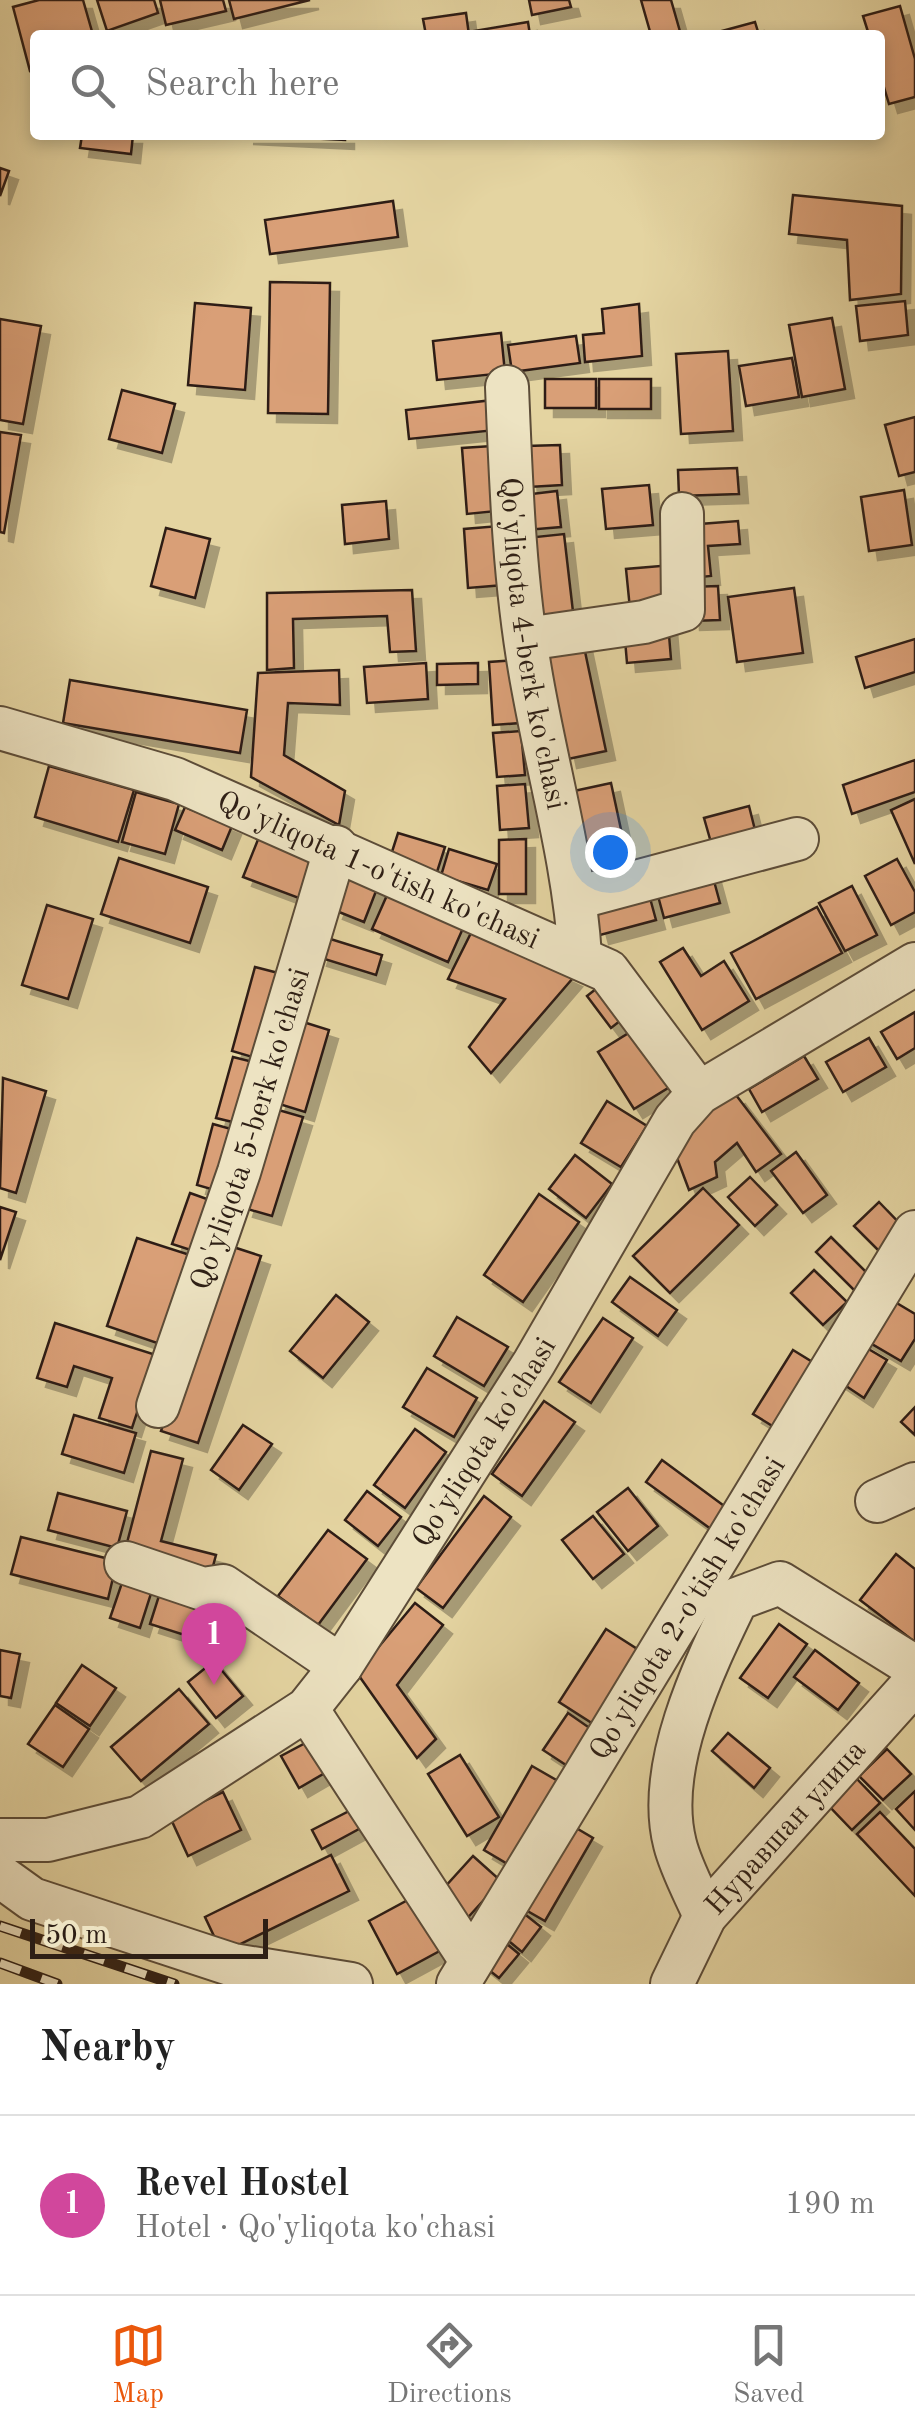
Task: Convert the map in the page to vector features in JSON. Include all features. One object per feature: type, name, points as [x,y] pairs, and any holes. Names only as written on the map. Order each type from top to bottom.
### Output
[{"type":"street","name":"Qo'yliqota 4-berk ko'chasi","points":[[507,388],[514,539],[526,639],[576,898],[580,956]]},
{"type":"street","points":[[526,639],[644,622],[683,610],[682,514]]},
{"type":"street","name":"Qo'yliqota 1-o'tish ko'chasi","points":[[0,728],[175,778],[580,956],[608,971],[629,995],[698,1093]]},
{"type":"street","points":[[576,898],[796,839]]},
{"type":"street","name":"Qo'yliqota 5-berk ko'chasi","points":[[158,1406],[240,1172],[336,848]]},
{"type":"street","name":"Qo'yliqota ko'chasi","points":[[0,1840],[48,1840],[140,1817],[306,1709],[342,1666],[534,1363],[675,1120],[698,1093],[915,964]]},
{"type":"street","name":"Qo'yliqota 2-o'tish ko'chasi","points":[[464,1971],[842,1359],[915,1232]]},
{"type":"street","points":[[126,1563],[204,1589],[223,1586],[342,1666]]},
{"type":"street","points":[[704,1916],[675,1843],[670,1786],[702,1669],[737,1599],[780,1583],[915,1667]]},
{"type":"street","name":"Нуравшан улица","points":[[672,1984],[704,1916],[915,1682]]},
{"type":"street","points":[[306,1709],[464,1971]]},
{"type":"street","points":[[0,1876],[32,1899],[233,1965],[351,1984]]},
{"type":"building","points":[[39,0],[83,0],[92,30],[30,30],[30,71],[13,7]]},
{"type":"building","points":[[97,0],[154,0],[158,13],[107,30]]},
{"type":"building","points":[[160,0],[223,0],[226,11],[166,25]]},
{"type":"building","points":[[229,0],[310,0],[234,19]]},
{"type":"building","points":[[529,0],[569,0],[571,7],[532,15]]},
{"type":"building","points":[[641,0],[671,0],[680,30],[650,30]]},
{"type":"building","points":[[900,6],[915,59],[915,97],[889,104],[885,91],[885,30],[867,30],[863,16]]},
{"type":"building","points":[[466,13],[468,30],[425,30],[423,19]]},
{"type":"building","points":[[528,22],[529,30],[480,30]]},
{"type":"building","points":[[755,22],[757,30],[726,30]]},
{"type":"building","points":[[81,140],[132,140],[131,154],[80,148]]},
{"type":"building","points":[[0,168],[9,171],[0,196]]},
{"type":"building","points":[[793,195],[902,206],[901,294],[850,300],[847,240],[789,234]]},
{"type":"building","points":[[393,201],[398,237],[270,254],[265,220]]},
{"type":"building","points":[[270,282],[330,283],[328,414],[268,413]]},
{"type":"building","points":[[905,301],[908,335],[860,341],[856,306]]},
{"type":"building","points":[[195,303],[251,308],[245,390],[188,385]]},
{"type":"building","points":[[639,304],[642,356],[585,362],[583,335],[604,333],[602,309]]},
{"type":"building","points":[[832,318],[845,389],[802,397],[789,325]]},
{"type":"building","points":[[0,319],[41,326],[23,424],[0,420]]},
{"type":"building","points":[[501,333],[505,373],[437,380],[433,341]]},
{"type":"building","points":[[576,336],[580,363],[512,372],[508,345]]},
{"type":"building","points":[[728,351],[733,431],[681,434],[676,354]]},
{"type":"building","points":[[792,358],[799,397],[746,406],[739,366]]},
{"type":"building","points":[[545,379],[596,379],[596,408],[545,408]]},
{"type":"building","points":[[599,379],[651,379],[651,409],[599,409]]},
{"type":"building","points":[[122,390],[175,404],[162,453],[109,439]]},
{"type":"building","points":[[493,400],[496,430],[409,439],[406,410]]},
{"type":"building","points":[[915,417],[915,472],[899,476],[885,425]]},
{"type":"building","points":[[0,432],[21,435],[4,533],[0,532]]},
{"type":"building","points":[[560,445],[562,485],[529,487],[526,446]]},
{"type":"building","points":[[492,446],[497,511],[467,514],[462,448]]},
{"type":"building","points":[[737,468],[739,494],[679,496],[678,470]]},
{"type":"building","points":[[649,485],[653,525],[606,529],[602,489]]},
{"type":"building","points":[[904,490],[912,545],[869,551],[861,497]]},
{"type":"building","points":[[557,491],[561,527],[526,530],[523,495]]},
{"type":"building","points":[[386,501],[389,539],[345,544],[342,505]]},
{"type":"building","points":[[738,521],[740,544],[708,546],[711,576],[691,578],[687,525]]},
{"type":"building","points":[[499,526],[504,585],[468,588],[464,529]]},
{"type":"building","points":[[166,528],[210,539],[195,598],[151,586]]},
{"type":"building","points":[[564,534],[575,629],[537,633],[526,538]]},
{"type":"building","points":[[672,565],[676,605],[630,609],[626,569]]},
{"type":"building","points":[[718,586],[720,620],[691,621],[689,587]]},
{"type":"building","points":[[794,588],[803,653],[737,662],[728,597]]},
{"type":"building","points":[[412,590],[416,651],[390,652],[387,616],[293,619],[294,668],[267,670],[267,593]]},
{"type":"building","points":[[668,623],[671,659],[627,663],[624,628]]},
{"type":"building","points":[[915,639],[915,672],[865,688],[856,657]]},
{"type":"building","points":[[583,642],[606,751],[568,759],[545,649]]},
{"type":"building","points":[[516,660],[520,723],[493,725],[489,662]]},
{"type":"building","points":[[426,663],[428,699],[367,703],[364,667]]},
{"type":"building","points":[[478,663],[478,684],[437,685],[437,664]]},
{"type":"building","points":[[339,670],[340,705],[288,703],[284,755],[345,791],[339,825],[251,777],[258,673]]},
{"type":"building","points":[[70,680],[247,710],[240,753],[63,723]]},
{"type":"building","points":[[521,731],[525,775],[497,777],[493,733]]},
{"type":"building","points":[[915,760],[915,792],[852,814],[843,785]]},
{"type":"building","points":[[49,766],[134,790],[118,842],[35,817]]},
{"type":"building","points":[[611,783],[631,876],[593,884],[574,791]]},
{"type":"building","points":[[525,784],[529,828],[500,830],[497,786]]},
{"type":"building","points":[[136,792],[179,804],[165,854],[122,842]]},
{"type":"building","points":[[915,799],[915,864],[891,810]]},
{"type":"building","points":[[749,806],[758,842],[714,853],[704,818]]},
{"type":"building","points":[[185,807],[232,826],[222,850],[175,830]]},
{"type":"building","points":[[398,833],[445,847],[437,872],[390,858]]},
{"type":"building","points":[[259,837],[319,859],[304,900],[243,877]]},
{"type":"building","points":[[526,839],[526,894],[499,894],[499,840]]},
{"type":"building","points":[[449,849],[497,864],[488,890],[441,876]]},
{"type":"building","points":[[119,858],[208,887],[190,943],[101,914]]},
{"type":"building","points":[[897,859],[915,892],[915,912],[891,925],[865,876]]},
{"type":"building","points":[[711,870],[720,903],[664,918],[655,885]]},
{"type":"building","points":[[348,874],[378,886],[364,922],[334,910]]},
{"type":"building","points":[[852,886],[877,935],[845,951],[819,903]]},
{"type":"building","points":[[647,887],[656,920],[600,935],[591,902]]},
{"type":"building","points":[[388,893],[464,926],[448,962],[372,929]]},
{"type":"building","points":[[47,905],[93,919],[68,999],[22,985]]},
{"type":"building","points":[[817,907],[842,953],[756,999],[731,953]]},
{"type":"building","points":[[472,931],[573,978],[491,1073],[469,1047],[505,999],[448,979]]},
{"type":"building","points":[[324,937],[382,955],[376,975],[318,957]]},
{"type":"building","points":[[683,948],[701,976],[724,961],[749,1001],[702,1030],[660,962]]},
{"type":"building","points":[[255,967],[286,975],[263,1060],[232,1051]]},
{"type":"building","points":[[606,981],[630,1013],[611,1028],[587,996]]},
{"type":"building","points":[[915,1012],[915,1048],[897,1059],[881,1032]]},
{"type":"building","points":[[300,1021],[329,1030],[305,1112],[276,1103]]},
{"type":"building","points":[[640,1026],[676,1083],[634,1109],[598,1052]]},
{"type":"building","points":[[869,1038],[886,1067],[843,1092],[826,1062]]},
{"type":"building","points":[[804,1056],[818,1079],[762,1112],[749,1089]]},
{"type":"building","points":[[233,1057],[261,1064],[245,1125],[216,1118]]},
{"type":"building","points":[[3,1078],[46,1091],[16,1193],[0,1188]]},
{"type":"building","points":[[736,1095],[781,1154],[756,1172],[737,1143],[715,1162],[717,1177],[689,1190],[674,1150],[702,1114]]},
{"type":"building","points":[[607,1101],[647,1126],[621,1167],[581,1143]]},
{"type":"building","points":[[275,1109],[303,1117],[272,1216],[244,1208]]},
{"type":"building","points":[[213,1124],[242,1132],[225,1193],[197,1185]]},
{"type":"building","points":[[796,1152],[827,1195],[803,1213],[771,1171]]},
{"type":"building","points":[[575,1155],[612,1184],[586,1218],[549,1189]]},
{"type":"building","points":[[750,1177],[777,1205],[755,1226],[728,1197]]},
{"type":"building","points":[[703,1188],[739,1225],[670,1293],[633,1256]]},
{"type":"building","points":[[190,1193],[221,1204],[203,1254],[172,1244]]},
{"type":"building","points":[[539,1194],[579,1222],[523,1302],[484,1275]]},
{"type":"building","points":[[879,1202],[904,1228],[880,1252],[854,1226]]},
{"type":"building","points":[[0,1207],[16,1212],[0,1260]]},
{"type":"building","points":[[831,1237],[870,1276],[855,1291],[816,1252]]},
{"type":"building","points":[[137,1238],[190,1255],[160,1344],[107,1326]]},
{"type":"building","points":[[224,1244],[261,1256],[198,1443],[161,1431]]},
{"type":"building","points":[[814,1270],[847,1302],[823,1325],[791,1293]]},
{"type":"building","points":[[630,1277],[677,1310],[658,1336],[612,1302]]},
{"type":"building","points":[[336,1295],[369,1322],[323,1378],[290,1351]]},
{"type":"building","points":[[885,1296],[915,1314],[915,1339],[901,1361],[860,1337]]},
{"type":"building","points":[[457,1317],[508,1347],[484,1386],[434,1356]]},
{"type":"building","points":[[603,1318],[633,1338],[591,1403],[559,1382]]},
{"type":"building","points":[[55,1323],[156,1355],[132,1428],[99,1418],[112,1378],[74,1366],[67,1387],[37,1378]]},
{"type":"building","points":[[860,1344],[887,1360],[864,1398],[837,1380]]},
{"type":"building","points":[[793,1350],[814,1363],[774,1427],[753,1414]]},
{"type":"building","points":[[427,1368],[477,1398],[454,1437],[403,1407]]},
{"type":"building","points":[[544,1401],[575,1422],[522,1496],[492,1474]]},
{"type":"building","points":[[915,1407],[915,1435],[901,1422]]},
{"type":"building","points":[[74,1415],[136,1433],[124,1473],[62,1454]]},
{"type":"building","points":[[243,1425],[272,1444],[239,1490],[211,1470]]},
{"type":"building","points":[[415,1429],[446,1452],[405,1508],[374,1485]]},
{"type":"building","points":[[151,1451],[183,1459],[161,1541],[216,1555],[209,1581],[123,1558]]},
{"type":"building","points":[[662,1460],[731,1511],[715,1532],[646,1482]]},
{"type":"building","points":[[628,1488],[658,1526],[628,1551],[597,1512]]},
{"type":"building","points":[[367,1491],[401,1517],[378,1546],[345,1520]]},
{"type":"building","points":[[58,1493],[127,1511],[117,1548],[48,1530]]},
{"type":"building","points":[[484,1496],[511,1517],[443,1608],[416,1588]]},
{"type":"building","points":[[593,1516],[624,1554],[593,1579],[562,1540]]},
{"type":"building","points":[[328,1530],[367,1559],[318,1625],[278,1596]]},
{"type":"building","points":[[21,1537],[117,1561],[108,1599],[11,1574]]},
{"type":"building","points":[[896,1554],[915,1569],[915,1642],[860,1600]]},
{"type":"building","points":[[126,1571],[155,1581],[140,1628],[110,1618]]},
{"type":"building","points":[[163,1583],[210,1598],[197,1639],[150,1624]]},
{"type":"building","points":[[415,1603],[443,1625],[397,1685],[436,1739],[417,1758],[357,1673]]},
{"type":"building","points":[[779,1624],[807,1644],[768,1698],[740,1678]]},
{"type":"building","points":[[606,1629],[645,1654],[598,1727],[559,1702]]},
{"type":"building","points":[[0,1650],[20,1654],[11,1698],[0,1696]]},
{"type":"building","points":[[815,1650],[859,1683],[838,1710],[794,1677]]},
{"type":"building","points":[[214,1661],[243,1696],[216,1718],[188,1682]]},
{"type":"building","points":[[82,1665],[116,1688],[90,1726],[56,1703]]},
{"type":"building","points":[[179,1689],[209,1724],[141,1781],[111,1747]]},
{"type":"building","points":[[55,1705],[89,1729],[63,1767],[28,1744]]},
{"type":"building","points":[[568,1713],[594,1731],[569,1767],[543,1750]]},
{"type":"building","points":[[728,1733],[770,1768],[754,1788],[712,1751]]},
{"type":"building","points":[[313,1739],[330,1770],[299,1788],[281,1756]]},
{"type":"building","points":[[887,1749],[911,1774],[883,1800],[859,1776]]},
{"type":"building","points":[[460,1755],[499,1817],[467,1836],[428,1774]]},
{"type":"building","points":[[532,1766],[565,1785],[516,1869],[484,1850]]},
{"type":"building","points":[[856,1778],[880,1803],[852,1830],[828,1805]]},
{"type":"building","points":[[915,1791],[915,1830],[896,1809]]},
{"type":"building","points":[[223,1792],[241,1830],[188,1856],[170,1817]]},
{"type":"building","points":[[361,1805],[370,1823],[322,1849],[312,1830]]},
{"type":"building","points":[[880,1812],[915,1849],[915,1896],[857,1834]]},
{"type":"building","points":[[566,1822],[593,1838],[545,1921],[517,1905]]},
{"type":"building","points":[[331,1855],[349,1891],[222,1953],[205,1917]]},
{"type":"building","points":[[473,1856],[501,1881],[462,1924],[434,1899]]},
{"type":"building","points":[[419,1894],[447,1947],[397,1974],[369,1921]]},
{"type":"building","points":[[517,1908],[541,1927],[522,1952],[498,1932]]},
{"type":"building","points":[[495,1934],[519,1954],[499,1978],[475,1959]]},
{"type":"railway","points":[[0,1926],[174,1984]]},
{"type":"railway","points":[[0,1963],[57,1984]]},
{"type":"place","name":"Revel Hostel","points":[[214,1685]]}]
